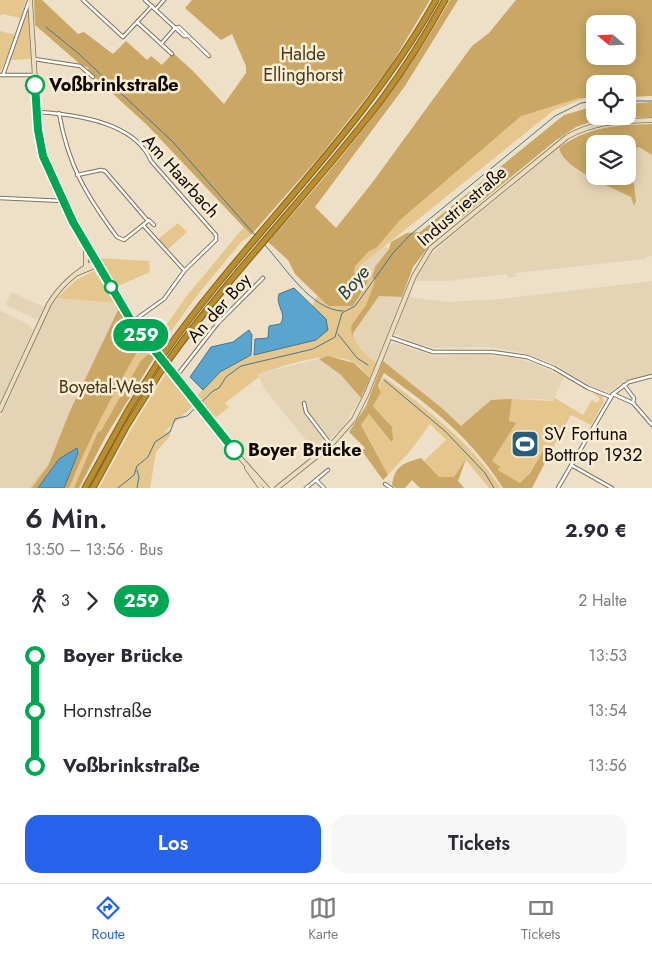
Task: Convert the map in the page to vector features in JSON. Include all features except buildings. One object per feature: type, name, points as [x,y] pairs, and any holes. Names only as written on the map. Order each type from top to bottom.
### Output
[{"type":"highway","points":[[85,488],[130,407],[163,355],[205,298],[254,238],[328,154],[372,98],[407,48],[436,0]]},
{"type":"highway","points":[[93,488],[122,434],[168,360],[216,296],[334,159],[382,98],[410,58],[445,0]]},
{"type":"street","points":[[30,0],[37,112],[43,156],[62,201],[132,322],[149,346],[245,464],[268,488]]},
{"type":"street","points":[[30,0],[1,75],[35,75]]},
{"type":"street","points":[[83,0],[123,37],[152,6]]},
{"type":"street","points":[[145,0],[176,28],[179,27],[209,56]]},
{"type":"street","points":[[156,10],[164,0]]},
{"type":"street","points":[[136,22],[172,54]]},
{"type":"street","points":[[161,44],[176,28]]},
{"type":"street","points":[[34,59],[80,66],[93,77]]},
{"type":"street","name":"Am Haarbach","points":[[37,112],[59,113],[93,119],[131,138],[146,152],[151,161],[217,237],[185,270]]},
{"type":"street","points":[[59,113],[64,146],[93,203],[119,239],[124,240],[149,220]]},
{"type":"street","name":"Industriestraße","points":[[277,488],[331,445],[347,429],[361,407],[423,258],[441,238],[567,137],[582,128],[611,122],[652,120]]},
{"type":"street","points":[[78,175],[100,170],[105,171],[154,225]]},
{"type":"street","points":[[0,198],[62,201]]},
{"type":"street","points":[[132,322],[164,299],[185,270],[143,225]]},
{"type":"street","points":[[86,245],[86,266]]},
{"type":"street","points":[[0,410],[49,304],[57,292],[86,266],[97,263]]},
{"type":"street","points":[[78,274],[97,263]]},
{"type":"street","name":"An der Boy","points":[[175,378],[218,323],[263,278]]},
{"type":"street","points":[[390,337],[433,352],[492,352],[526,357],[554,368],[588,388],[611,397]]},
{"type":"street","points":[[558,488],[613,394],[624,385],[652,376]]},
{"type":"street","points":[[624,385],[634,398],[633,403]]},
{"type":"street","points":[[613,394],[633,403],[652,425]]},
{"type":"street","points":[[304,403],[306,412],[331,445]]},
{"type":"street","points":[[245,464],[261,488]]},
{"type":"street","points":[[571,465],[612,488]]},
{"type":"street","points":[[306,488],[328,470]]},
{"type":"street","points":[[316,480],[324,488]]},
{"type":"street","points":[[385,484],[391,488]]},
{"type":"shaded area","points":[[0,0],[26,0],[21,18],[2,14],[0,17]]},
{"type":"shaded area","points":[[652,0],[636,56],[636,15],[608,15]]},
{"type":"shaded area","points":[[27,12],[29,14],[31,59],[9,60]]},
{"type":"shaded area","points":[[586,22],[586,65],[633,65],[631,75],[586,75],[586,98],[554,110],[360,266],[361,271],[370,275],[373,272],[372,277],[375,281],[366,305],[351,332],[360,349],[376,363],[370,378],[355,363],[342,358],[318,358],[293,363],[258,374],[259,377],[225,403],[229,407],[214,419],[196,397],[213,378],[233,363],[253,355],[316,340],[326,319],[312,306],[317,296],[328,306],[353,306],[368,281],[354,273],[355,266],[461,65]]},
{"type":"shaded area","points":[[0,31],[16,35],[0,73]]},
{"type":"shaded area","points":[[639,147],[652,155],[652,256],[645,259],[516,273],[517,277],[508,278],[506,274],[448,281],[415,281],[427,260],[440,246],[559,148],[561,153],[577,170],[586,174],[586,185],[608,185],[632,197],[634,205],[636,201],[634,185],[636,185],[636,148]]},
{"type":"shaded area","points":[[178,223],[187,232],[167,250],[157,240]]},
{"type":"shaded area","points":[[243,228],[251,235],[242,241],[199,293],[162,343],[159,351],[153,344],[186,297]]},
{"type":"shaded area","points":[[387,247],[389,249],[371,275],[360,271],[360,266],[376,248]]},
{"type":"shaded area","points":[[100,258],[149,261],[150,272],[116,287]]},
{"type":"shaded area","points":[[94,271],[115,303],[57,298],[76,280]]},
{"type":"shaded area","points":[[652,281],[652,375],[624,381],[610,392],[594,388],[552,363],[521,352],[487,347],[435,348],[418,344],[395,334],[408,297],[448,302],[501,299]]},
{"type":"shaded area","points":[[11,292],[44,307],[38,320],[6,305]]},
{"type":"shaded area","points":[[379,296],[402,297],[376,363],[352,339],[353,333]]},
{"type":"shaded area","points":[[57,298],[115,303],[119,308],[70,411],[48,466],[32,488],[0,488],[0,419],[50,308]]},
{"type":"shaded area","points":[[0,311],[28,324],[33,330],[0,404]]},
{"type":"shaded area","name":"Boyetal-West","points":[[142,343],[152,355],[150,355],[76,488],[29,488],[124,372]]},
{"type":"shaded area","points":[[395,343],[433,356],[487,355],[513,358],[536,364],[564,377],[553,401],[542,399],[491,400],[461,426],[443,409],[383,361],[390,345]]},
{"type":"shaded area","points":[[319,359],[341,375],[361,398],[341,429],[316,452],[266,391],[257,374]]},
{"type":"shaded area","points":[[166,373],[193,406],[163,433],[170,430],[170,436],[156,452],[150,488],[99,488],[132,428]]},
{"type":"shaded area","points":[[384,377],[432,414],[462,442],[476,456],[501,488],[489,488],[466,460],[454,477],[438,477],[424,461],[446,440],[430,424],[411,450],[388,475],[361,425],[369,414],[390,442],[392,437],[391,427],[373,406],[381,392],[379,386]]},
{"type":"shaded area","points":[[593,393],[602,396],[604,402],[591,425],[571,415],[552,449],[548,446],[523,482],[520,483],[498,470],[492,461],[515,423],[509,422],[512,399],[553,401],[555,398],[583,415],[592,400],[597,403],[600,399]]},
{"type":"green space","name":"Halde Ellinghorst","points":[[34,0],[42,0],[78,34],[84,32],[113,54],[126,41],[147,60],[151,56],[162,65],[173,53],[224,104],[246,73],[246,66],[232,34],[221,40],[185,8],[192,0],[430,0],[388,70],[321,155],[251,235],[148,126],[87,70],[89,68],[81,65],[35,25]]},
{"type":"green space","points":[[450,0],[458,0],[405,86],[315,207],[336,228],[372,183],[472,46],[489,33],[516,0],[652,0],[652,96],[636,97],[636,75],[586,75],[586,98],[579,98],[521,116],[400,220],[376,248],[369,251],[355,266],[354,273],[368,281],[353,306],[328,306],[295,274],[288,260],[268,242],[366,126],[410,65]]},
{"type":"green space","points":[[652,102],[652,117],[636,117],[636,103]]},
{"type":"green space","points":[[586,109],[586,123],[576,127],[555,141],[433,241],[413,267],[402,297],[379,296],[353,333],[352,339],[351,326],[366,305],[375,281],[372,277],[375,267],[389,249],[391,242],[407,233],[420,232],[564,115]]},
{"type":"green space","points":[[652,124],[652,155],[639,147],[636,148],[636,135],[586,135],[586,175],[570,164],[559,148],[592,131],[615,126]]},
{"type":"green space","points":[[606,185],[634,185],[636,201],[634,206],[631,197]]},
{"type":"green space","name":"Boyetal-West","points":[[119,308],[141,345],[102,415],[69,488],[64,488],[78,453],[59,459],[38,488],[32,488],[48,466],[70,411]]},
{"type":"green space","points":[[147,355],[152,355],[154,358],[106,436],[79,488],[74,488],[98,432],[101,431],[140,362]]},
{"type":"green space","points":[[328,356],[354,363],[370,378],[361,398],[341,375],[319,359]]},
{"type":"green space","points":[[383,361],[443,409],[461,426],[491,400],[512,399],[509,421],[516,423],[492,461],[500,467],[498,470],[520,483],[530,473],[548,446],[552,449],[532,488],[503,488],[478,454],[450,424],[384,373],[378,386],[381,392],[373,406],[392,427],[393,440],[391,442],[369,414],[361,425],[388,475],[383,480],[362,451],[365,448],[349,432],[366,406]]},
{"type":"green space","points":[[421,458],[439,477],[454,477],[466,459],[458,481],[464,488],[420,488],[412,480],[405,488],[395,488],[392,485],[393,478],[398,469],[405,463]]},
{"type":"water","points":[[294,288],[326,319],[328,330],[316,340],[254,355],[255,339],[268,338],[269,326],[280,324],[282,320],[279,294]]},
{"type":"water","points":[[249,330],[252,335],[251,355],[220,372],[203,390],[190,377],[211,347],[233,342]]},
{"type":"water","points":[[77,448],[78,453],[64,488],[38,488],[59,459]]},
{"type":"waterway","points":[[46,27],[79,54],[173,142],[255,235]]},
{"type":"waterway","name":"Boye","points":[[636,101],[652,101]]},
{"type":"waterway","name":"Boye","points":[[118,488],[134,475],[137,466],[148,457],[155,442],[170,432],[175,419],[187,416],[213,391],[219,388],[226,377],[241,366],[313,349],[335,337],[342,313],[355,306],[393,253],[410,235],[555,116],[586,102]]},
{"type":"waterway","points":[[263,243],[309,295],[331,309],[343,311]]},
{"type":"waterway","points":[[338,334],[357,358],[368,365]]},
{"type":"waterway","points":[[384,380],[445,431],[485,473],[494,488]]},
{"type":"waterway","points":[[137,470],[139,477],[137,488]]},
{"type":"bus line","name":"259","points":[[35,85],[39,139],[43,156],[51,178],[73,222],[121,306],[146,342],[234,450]]},
{"type":"place","name":"Voßbrinkstraße","points":[[35,85]]},
{"type":"place","name":"SV Fortuna Bottrop 1932","points":[[525,444]]},
{"type":"place","name":"Boyer Brücke","points":[[234,450]]}]
